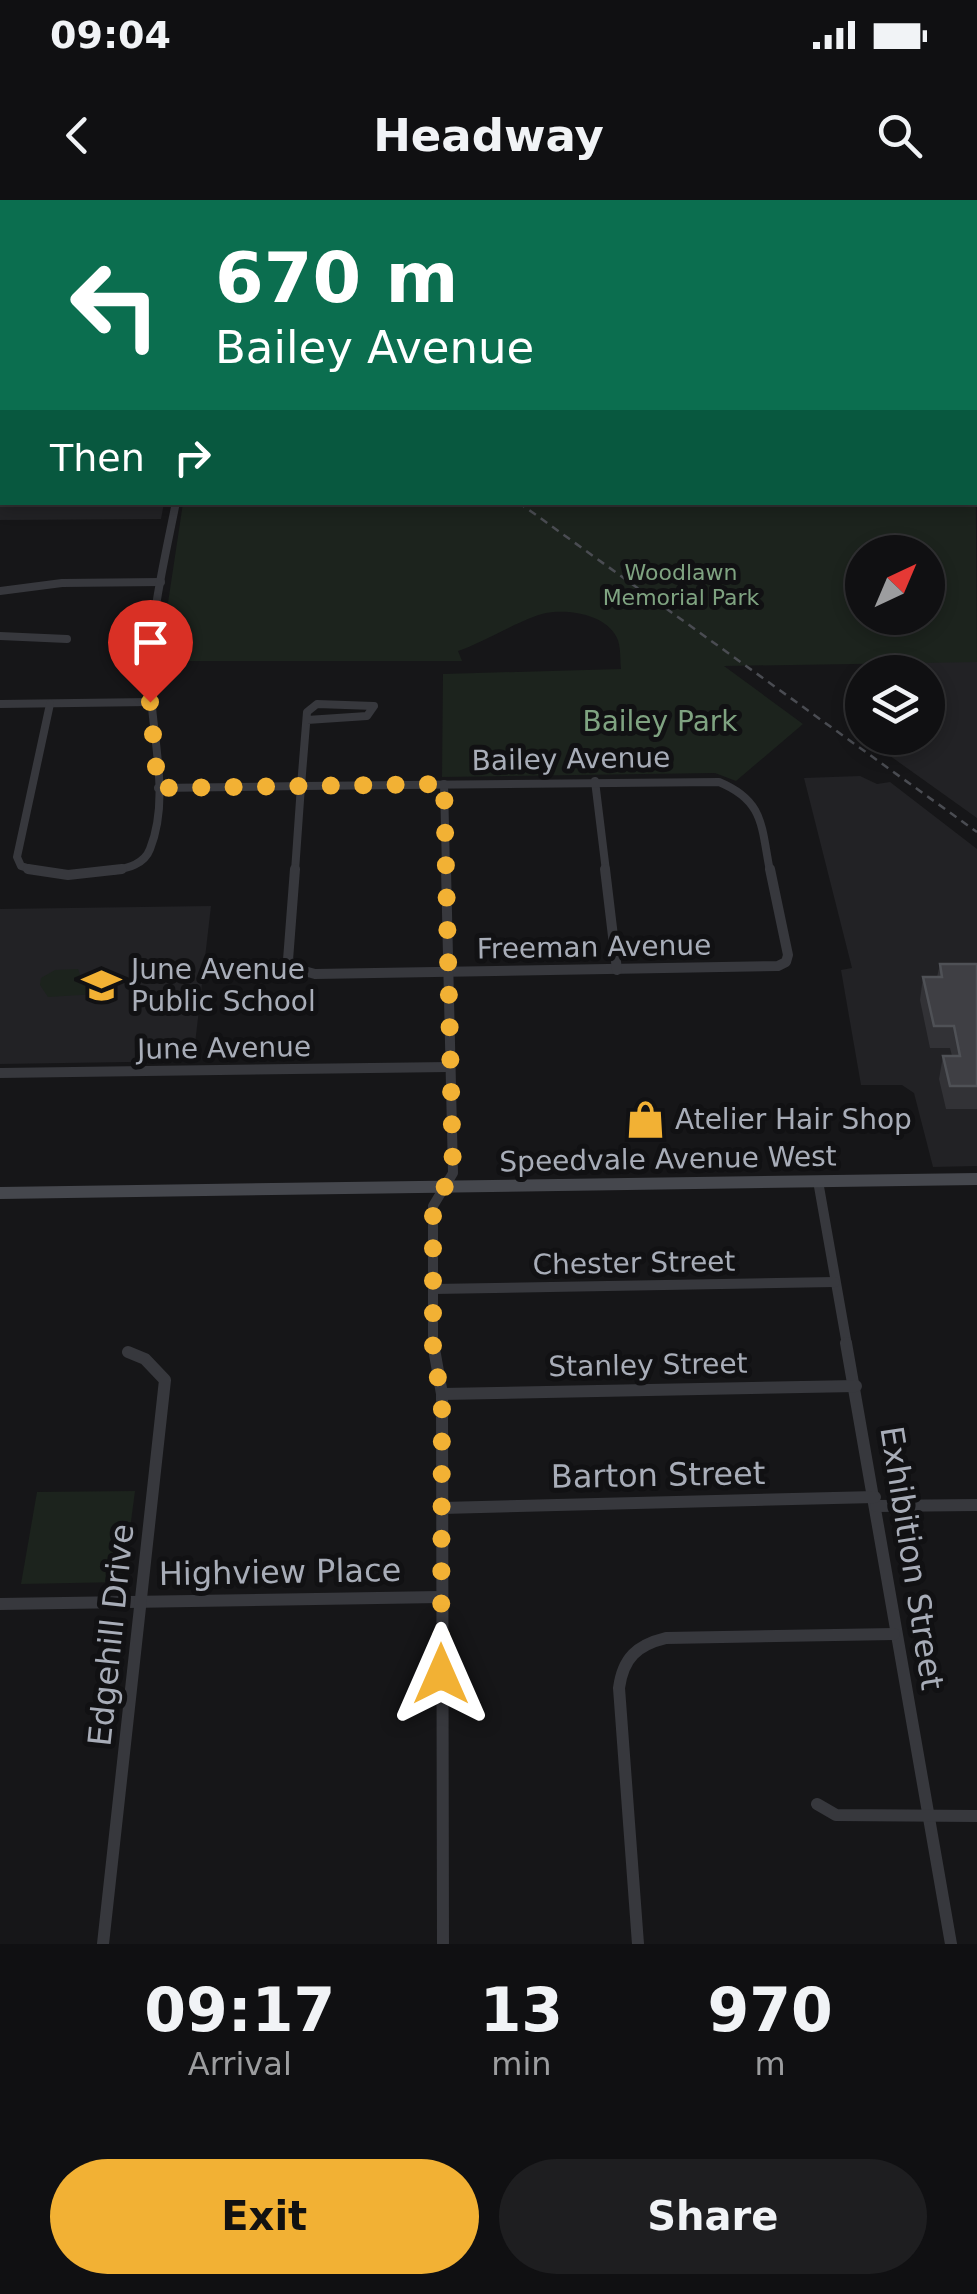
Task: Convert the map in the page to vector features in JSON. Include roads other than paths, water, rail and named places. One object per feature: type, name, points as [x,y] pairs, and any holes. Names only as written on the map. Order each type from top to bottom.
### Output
[{"type":"main road","name":"Speedvale Avenue West","points":[[0,1193],[977,1179]]},
{"type":"street","points":[[50,704],[17,857],[20,866],[40,874],[66,874],[126,870],[142,864],[148,853],[158,788],[150,664],[160,582],[175,505]]},
{"type":"street","points":[[0,591],[62,583],[160,582]]},
{"type":"street","points":[[0,636],[66,639]]},
{"type":"street","points":[[0,704],[150,702]]},
{"type":"street","points":[[317,704],[374,706],[367,716],[306,720],[307,712],[317,704]]},
{"type":"street","name":"Freeman Avenue","points":[[306,720],[288,960],[296,969],[315,974],[617,970],[778,966],[786,962]]},
{"type":"street","name":"Bailey Avenue","points":[[158,788],[709,780],[746,796],[757,808],[788,956],[786,962]]},
{"type":"street","points":[[595,781],[617,970]]},
{"type":"street","points":[[443,1944],[442,1394],[433,1358],[433,1206],[453,1173],[444,784]]},
{"type":"street","name":"June Avenue","points":[[0,1073],[449,1067]]},
{"type":"street","name":"Exhibition Street","points":[[818,1181],[951,1944]]},
{"type":"street","name":"Chester Street","points":[[433,1288],[835,1282]]},
{"type":"street","name":"Edgehill Drive","points":[[103,1944],[165,1380],[145,1359],[128,1352]]},
{"type":"street","name":"Stanley Street","points":[[442,1394],[856,1386]]},
{"type":"street","name":"Barton Street","points":[[442,1508],[876,1501],[977,1505]]},
{"type":"street","name":"Highview Place","points":[[0,1604],[440,1597]]},
{"type":"street","points":[[638,1944],[619,1688],[620,1668],[626,1657],[635,1647],[666,1638],[894,1634]]},
{"type":"street","points":[[817,1804],[836,1815],[977,1816]]},
{"type":"railway","points":[[522,505],[977,832]]},
{"type":"place","name":"June Avenue Public School","points":[[101,985]]},
{"type":"place","name":"Atelier Hair Shop","points":[[645,1119]]},
{"type":"park label","name":"Woodlawn Memorial Park","points":[[681,585]]},
{"type":"park label","name":"Bailey Park","points":[[660,721]]}]
